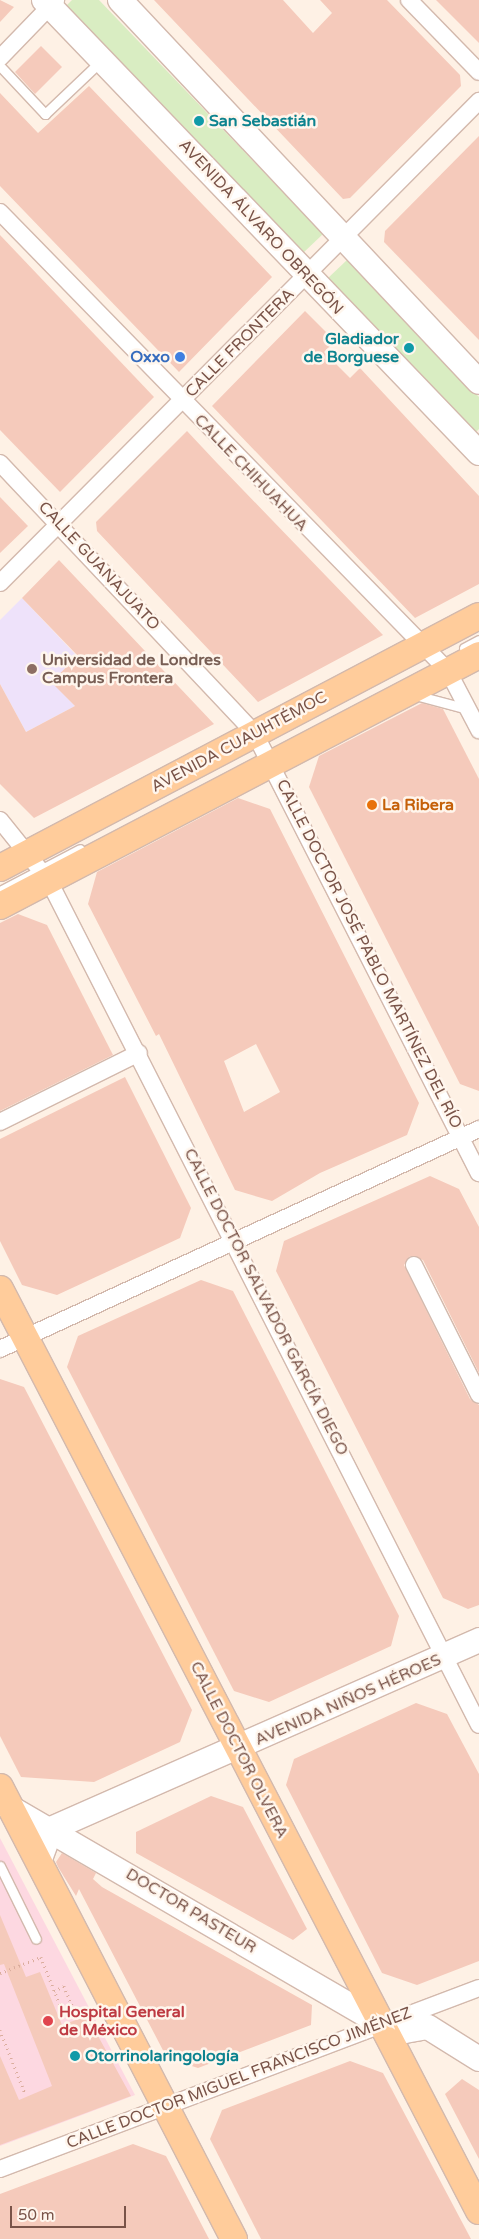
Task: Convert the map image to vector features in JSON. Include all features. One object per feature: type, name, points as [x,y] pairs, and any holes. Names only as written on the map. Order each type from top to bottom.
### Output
[{"type":"main road","points":[[120,0],[346,236],[479,382]]},
{"type":"main road","name":"AVENIDA ÁLVARO OBREGÓN","points":[[50,2],[305,276],[478,450]]},
{"type":"main road","name":"AVENIDA CUAUHTÉMOC","points":[[0,868],[40,867],[265,751],[405,693],[445,659],[479,616]]},
{"type":"main road","name":"AVENIDA CUAUHTÉMOC","points":[[0,906],[40,867],[445,659]]},
{"type":"main road","name":"CALLE DOCTOR OLVERA","points":[[0,1289],[479,2211]]},
{"type":"main road","name":"AVENIDA NIÑOS HÉROES","points":[[51,1829],[239,1749],[479,1640]]},
{"type":"main road","points":[[3,1804],[39,1862],[234,2239]]},
{"type":"main road","name":"DOCTOR PASTEUR","points":[[3,1804],[51,1829],[381,2023],[405,2031],[428,2027],[479,2060]]},
{"type":"main road","points":[[39,1862],[51,1829]]},
{"type":"street","points":[[409,0],[479,72]]},
{"type":"street","points":[[0,58],[50,2]]},
{"type":"street","name":"CALLE FRONTERA","points":[[0,583],[182,402],[479,101]]},
{"type":"street","name":"CALLE CHIHUAHUA","points":[[0,212],[182,402],[445,659],[479,730]]},
{"type":"street","name":"CALLE GUANAJUATO","points":[[0,463],[60,524],[265,751]]},
{"type":"street","name":"CALLE DOCTOR JOSÉ PABLO MARTÍNEZ DEL RÍO","points":[[265,751],[479,1173]]},
{"type":"street","name":"CALLE DOCTOR SALVADOR GARCÍA DIEGO","points":[[0,820],[40,867],[139,1053],[479,1725]]},
{"type":"street","points":[[0,1122],[139,1053]]},
{"type":"street","points":[[0,1349],[479,1128]]},
{"type":"street","points":[[414,1265],[479,1395]]},
{"type":"street","name":"CALLE DOCTOR MIGUEL FRANCISCO JIMÉNEZ","points":[[0,2169],[381,2023],[479,1988]]},
{"type":"lane","points":[[0,66],[45,114],[102,60]]},
{"type":"lane","points":[[445,659],[479,640]]},
{"type":"lane","points":[[405,693],[468,709]]},
{"type":"lane","points":[[0,891],[40,867],[93,842]]},
{"type":"lane","points":[[0,1866],[36,1939]]},
{"type":"path","points":[[0,1973],[41,1957],[63,2012]]},
{"type":"path","points":[[54,1990],[64,1986],[77,2017]]},
{"type":"path","points":[[0,2030],[24,2093]]},
{"type":"shaded area","name":"Universidad de Londres Campus Frontera","points":[[22,598],[77,656],[52,682],[75,706],[26,732],[0,684],[0,620]]},
{"type":"shaded area","name":"Hospital General de México","points":[[0,1838],[135,2095],[0,2146]]},
{"type":"green space","points":[[72,0],[99,0],[323,234],[302,254],[66,6]]},
{"type":"green space","points":[[347,260],[479,397],[479,429],[474,434],[327,279]]},
{"type":"building","points":[[0,0],[14,7],[0,22]]},
{"type":"building","points":[[154,0],[283,0],[313,33],[332,13],[320,0],[387,0],[460,75],[461,86],[350,198],[343,199]]},
{"type":"building","points":[[436,0],[479,0],[479,43]]},
{"type":"building","points":[[41,46],[62,67],[35,94],[15,72]]},
{"type":"building","points":[[89,86],[272,277],[179,372],[0,186],[0,93],[38,133]]},
{"type":"building","points":[[479,136],[479,340],[384,242],[385,231]]},
{"type":"building","points":[[0,235],[154,397],[60,492],[0,430]]},
{"type":"building","points":[[305,311],[335,341],[324,352],[350,378],[360,368],[479,496],[479,584],[415,618],[212,406]]},
{"type":"building","points":[[187,431],[383,635],[258,702],[97,531],[96,522]]},
{"type":"building","points":[[0,497],[28,526],[0,553]]},
{"type":"building","points":[[59,560],[214,724],[34,818],[0,784],[0,684],[26,732],[75,706],[51,682],[78,656],[22,598]]},
{"type":"building","points":[[422,703],[443,709],[479,779],[479,1091],[460,1084],[309,787],[319,756]]},
{"type":"building","points":[[238,798],[270,809],[419,1103],[407,1135],[320,1173],[272,1201],[235,1190],[159,1034],[156,1036],[88,904],[97,872]],"holes":[[[256,1044],[280,1092],[244,1112],[224,1061]]]},
{"type":"building","points":[[18,914],[47,925],[113,1055],[0,1111],[0,923]]},
{"type":"building","points":[[125,1077],[191,1208],[180,1238],[57,1295],[22,1285],[0,1241],[0,1139]]},
{"type":"building","points":[[430,1176],[459,1189],[479,1227],[479,1373],[423,1260],[410,1256],[404,1265],[470,1399],[479,1405],[479,1605],[468,1609],[443,1598],[276,1271],[284,1241]]},
{"type":"building","points":[[201,1280],[233,1291],[399,1616],[391,1646],[269,1702],[234,1691],[67,1367],[78,1336]]},
{"type":"building","points":[[0,1379],[24,1387],[192,1710],[180,1742],[94,1782],[21,1777],[0,1736]]},
{"type":"building","points":[[416,1703],[447,1714],[479,1774],[479,1961],[417,1985],[382,1973],[286,1785],[294,1759]]},
{"type":"building","points":[[211,1796],[243,1807],[307,1929],[293,1940],[136,1853],[136,1832]]},
{"type":"building","points":[[62,1853],[96,1873],[93,1879],[102,1887],[312,2005],[311,2025],[198,2068],[167,2058],[79,1889],[76,1896],[58,1867],[56,1862]]},
{"type":"building","name":"Otorrinolaringología","points":[[0,1915],[26,1977],[40,1972],[62,2025],[87,2016],[131,2096],[0,2145],[0,2056],[19,2100],[52,2086],[4,1964],[0,1965]]},
{"type":"building","points":[[350,2061],[383,2073],[471,2239],[261,2239],[210,2139],[222,2110]]},
{"type":"building","points":[[462,2079],[479,2090],[479,2159],[445,2094]]},
{"type":"building","points":[[133,2144],[166,2156],[209,2239],[0,2239],[0,2194]]},
{"type":"place","name":"San Sebastián","points":[[199,121]]},
{"type":"place","name":"Gladiador de Borguese","points":[[409,348]]},
{"type":"place","name":"Oxxo","points":[[180,357]]},
{"type":"place","name":"Universidad de Londres Campus Frontera","points":[[32,669]]},
{"type":"place","name":"La Ribera","points":[[372,805]]},
{"type":"place","name":"Hospital General de México","points":[[48,2021]]},
{"type":"place","name":"Otorrinolaringología","points":[[75,2056]]}]
